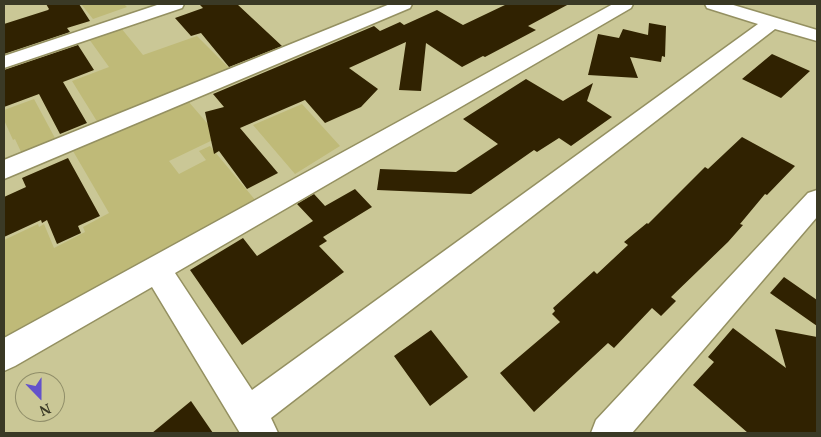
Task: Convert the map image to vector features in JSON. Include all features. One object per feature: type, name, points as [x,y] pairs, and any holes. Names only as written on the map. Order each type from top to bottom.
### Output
[{"type":"street","points":[[4,62],[176,4]]},
{"type":"street","points":[[4,170],[404,4]]},
{"type":"street","points":[[4,355],[625,4]]},
{"type":"street","points":[[713,4],[817,36]]},
{"type":"street","points":[[156,268],[254,424],[772,22]]},
{"type":"street","points":[[609,433],[817,200]]},
{"type":"shaded area","points":[[81,4],[124,4],[127,7],[93,19]]},
{"type":"shaded area","points":[[121,28],[143,55],[197,36],[230,69],[98,123],[72,81],[109,67],[89,39]]},
{"type":"shaded area","points":[[34,99],[56,140],[22,154],[4,120],[4,110]]},
{"type":"shaded area","points":[[188,101],[219,137],[169,161],[179,174],[206,160],[199,151],[210,146],[256,201],[4,343],[4,240],[38,224],[39,227],[44,224],[54,248],[85,232],[83,227],[109,213],[73,151]]},
{"type":"shaded area","points":[[302,104],[340,146],[295,174],[253,125]]},
{"type":"building","points":[[46,4],[79,4],[90,21],[67,28],[70,32],[4,54],[4,24],[48,10]]},
{"type":"building","points":[[199,4],[237,4],[282,46],[229,67],[201,33],[191,36],[175,18],[203,8]]},
{"type":"building","points":[[507,4],[569,4],[528,26],[536,30],[462,67],[426,43],[421,91],[399,90],[406,42],[349,68],[378,89],[361,107],[325,123],[305,100],[240,128],[278,173],[247,189],[219,151],[214,154],[205,112],[224,107],[213,94],[374,26],[380,31],[400,22],[404,25],[437,10],[463,25]]},
{"type":"building","points":[[649,23],[666,26],[665,57],[662,56],[661,62],[630,57],[638,78],[588,75],[598,34],[619,38],[623,29],[648,35]]},
{"type":"building","points":[[78,45],[94,70],[63,82],[87,123],[60,134],[39,94],[4,107],[4,70]]},
{"type":"building","points":[[772,54],[810,71],[781,98],[742,79]]},
{"type":"building","points":[[526,79],[563,101],[593,83],[587,101],[612,117],[571,146],[559,138],[537,152],[534,150],[471,194],[377,190],[380,169],[456,172],[498,144],[463,119]]},
{"type":"building","points":[[742,137],[795,166],[767,195],[765,194],[740,224],[743,225],[728,242],[671,297],[676,301],[661,316],[652,308],[614,348],[608,343],[534,412],[500,373],[560,322],[552,314],[555,311],[553,308],[594,271],[597,274],[628,245],[624,242],[648,224],[705,167],[708,169]]},
{"type":"building","points":[[68,158],[100,216],[78,226],[81,233],[57,244],[47,220],[42,223],[41,220],[4,237],[4,197],[26,187],[22,178]]},
{"type":"building","points":[[355,189],[372,207],[323,237],[327,241],[319,246],[344,272],[242,345],[190,270],[243,238],[257,256],[313,221],[297,204],[314,194],[325,206]]},
{"type":"building","points":[[784,277],[817,300],[817,326],[770,293]]},
{"type":"building","points":[[733,328],[786,368],[775,329],[817,337],[817,433],[748,433],[693,385],[714,362],[708,357]]},
{"type":"building","points":[[431,330],[468,377],[430,406],[394,356]]},
{"type":"building","points":[[191,401],[213,433],[152,433]]}]
